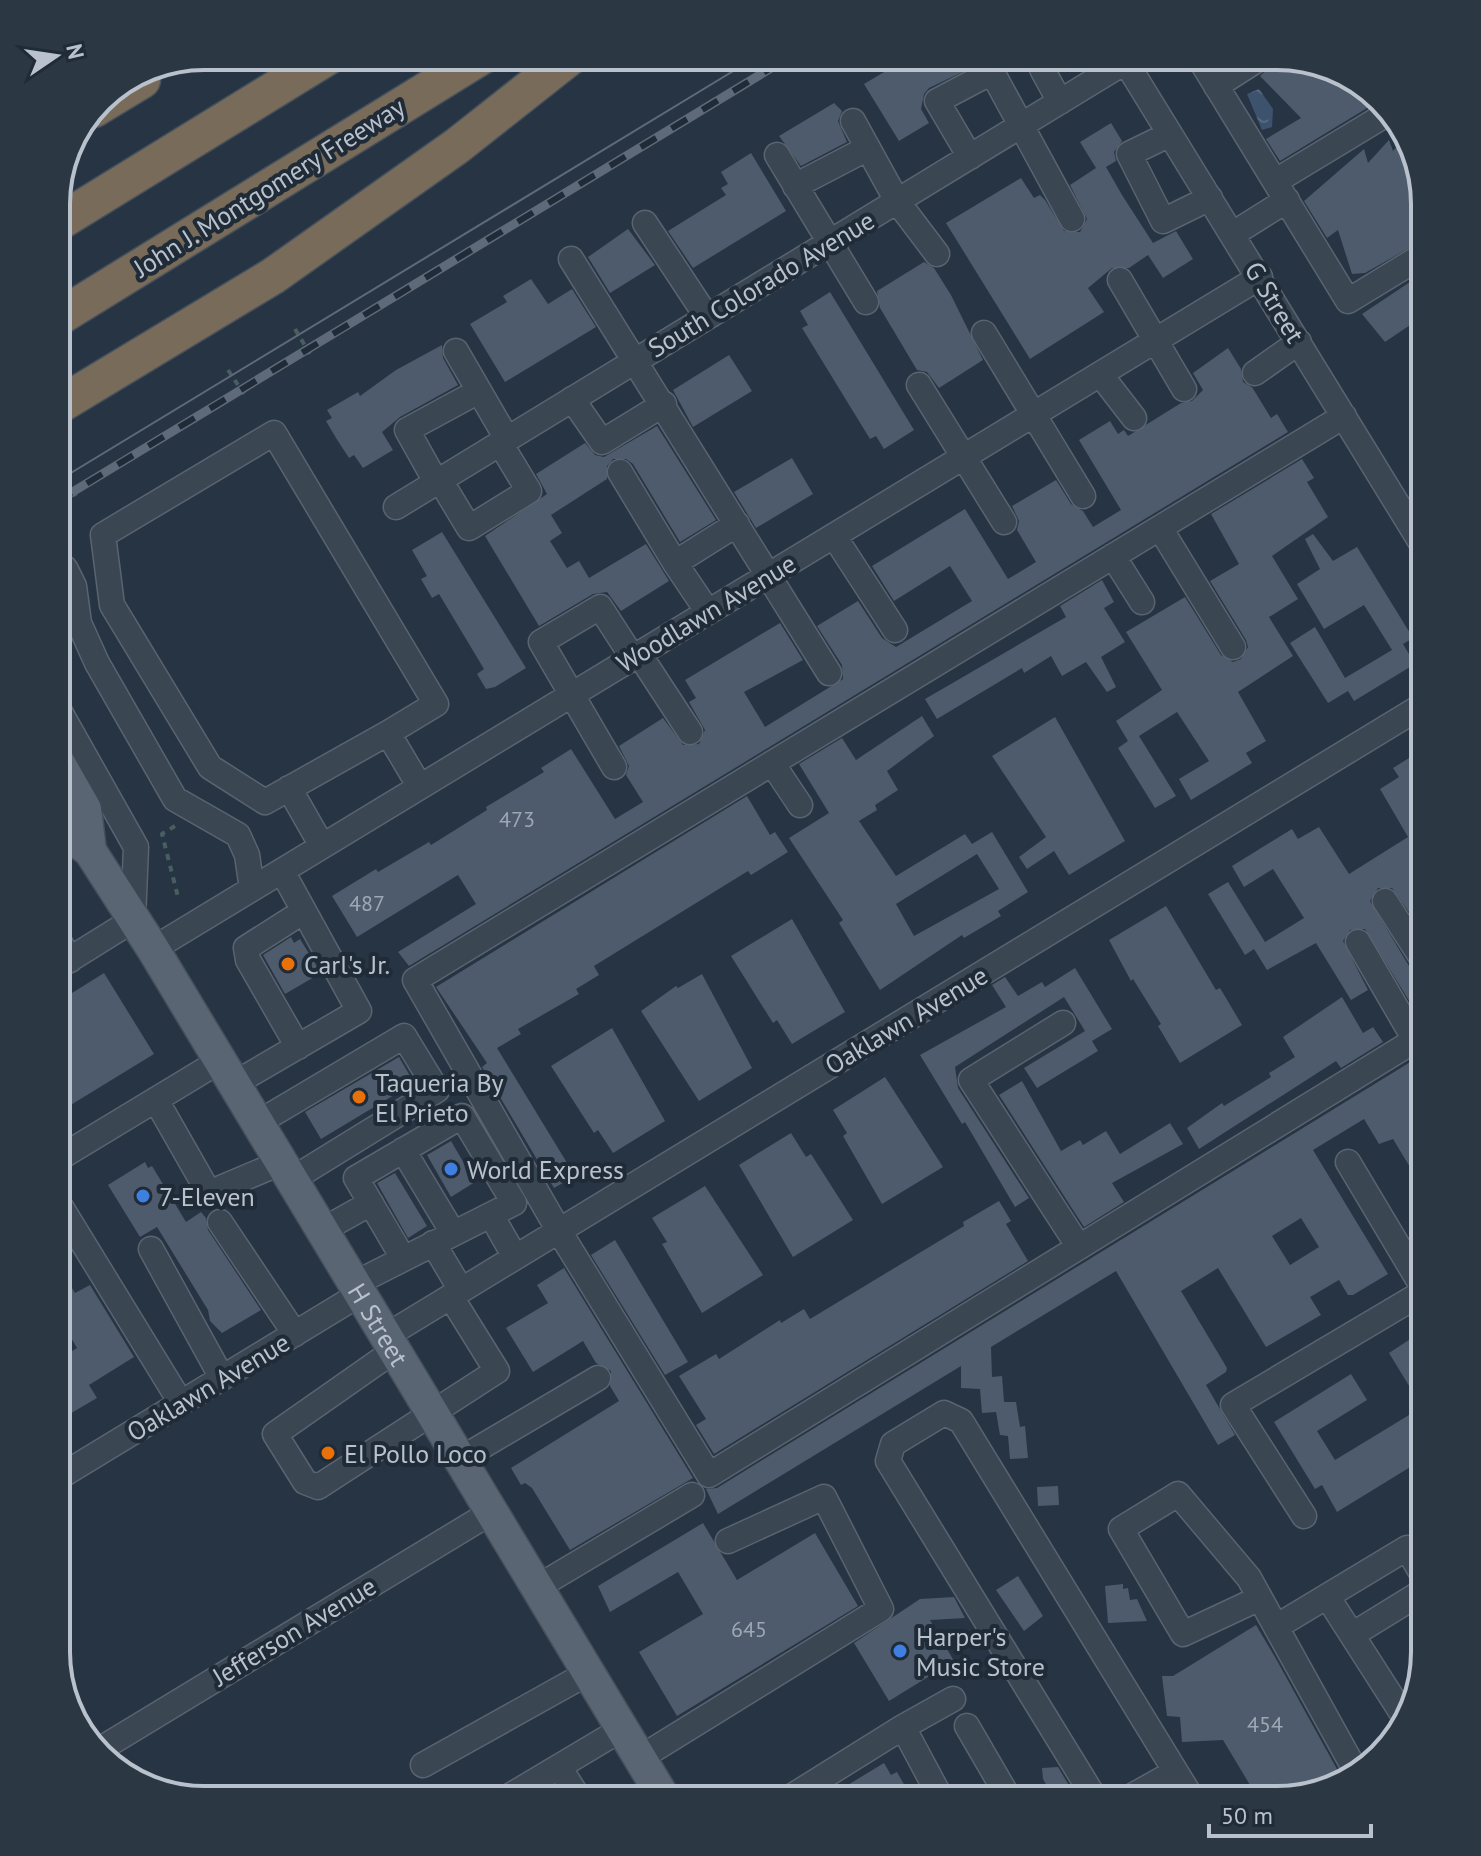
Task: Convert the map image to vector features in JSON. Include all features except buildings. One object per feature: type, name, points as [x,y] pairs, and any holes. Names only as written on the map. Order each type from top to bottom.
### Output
[{"type":"highway","points":[[70,215],[306,70]]},
{"type":"highway","name":"John J. Montgomery Freeway","points":[[70,310],[459,70]]},
{"type":"highway","points":[[70,399],[273,276],[457,146],[553,70]]},
{"type":"main road","name":"H Street","points":[[70,783],[85,809],[90,851]]},
{"type":"main road","name":"H Street","points":[[70,836],[90,851],[153,949],[225,1074],[657,1786]]},
{"type":"street","points":[[1043,70],[1060,102]]},
{"type":"street","name":"South Colorado Avenue","points":[[396,507],[1060,102],[1107,70]]},
{"type":"street","name":"G Street","points":[[1130,70],[1411,526]]},
{"type":"street","points":[[1206,70],[1348,301],[1411,263]]},
{"type":"street","points":[[1216,86],[1241,70]]},
{"type":"street","points":[[970,157],[937,101],[992,72],[1072,219]]},
{"type":"street","points":[[1233,234],[1282,190],[1380,119]]},
{"type":"street","points":[[853,121],[897,201],[937,254]]},
{"type":"street","points":[[1170,134],[1129,154],[1163,221],[1210,198]]},
{"type":"street","points":[[795,186],[868,148]]},
{"type":"street","points":[[777,155],[866,302]]},
{"type":"street","points":[[645,223],[707,317]]},
{"type":"street","points":[[571,259],[637,360],[829,673]]},
{"type":"street","name":"Woodlawn Avenue","points":[[153,949],[1260,277]]},
{"type":"street","points":[[1120,280],[1184,389]]},
{"type":"street","points":[[984,333],[1083,496]]},
{"type":"street","points":[[1255,373],[1299,342]]},
{"type":"street","points":[[456,351],[479,391],[529,491],[469,528],[407,430],[479,391]]},
{"type":"street","points":[[1100,374],[1134,418]]},
{"type":"street","points":[[919,385],[1004,522]]},
{"type":"street","points":[[572,399],[708,612]]},
{"type":"street","points":[[611,458],[664,404]]},
{"type":"street","points":[[1344,416],[415,980],[559,1231],[709,1475],[1411,1043]]},
{"type":"street","points":[[274,433],[436,704],[388,733],[265,802],[210,767],[112,605],[103,535],[274,433]]},
{"type":"street","points":[[675,563],[737,524]]},
{"type":"street","points":[[1160,528],[1233,647]]},
{"type":"street","points":[[834,536],[895,630]]},
{"type":"street","points":[[1113,556],[1142,602]]},
{"type":"street","points":[[70,578],[79,623],[97,663],[175,799],[238,835],[247,855],[252,889]]},
{"type":"street","points":[[614,767],[541,642],[600,607],[690,732]]},
{"type":"street","name":"Oaklawn Avenue","points":[[433,1415],[318,1487],[305,1482],[275,1434],[456,1294],[1411,713]]},
{"type":"street","points":[[70,730],[136,847],[133,920],[70,960]]},
{"type":"street","points":[[388,733],[420,787]]},
{"type":"street","points":[[772,763],[800,805]]},
{"type":"street","points":[[289,788],[322,846]]},
{"type":"street","points":[[70,1152],[156,1100],[298,1047],[359,1011],[282,871]]},
{"type":"street","points":[[1385,901],[1411,941]]},
{"type":"street","points":[[298,1047],[248,960],[246,948],[304,911]]},
{"type":"street","points":[[1358,942],[1411,1023]]},
{"type":"street","points":[[1063,1023],[971,1080],[1079,1247]]},
{"type":"street","points":[[156,1100],[209,1193],[284,1170],[437,1090],[404,1036],[258,1128]]},
{"type":"street","points":[[403,1258],[356,1178],[462,1116],[514,1203],[491,1215],[515,1257]]},
{"type":"street","points":[[403,1150],[443,1238],[456,1294],[497,1371],[433,1415]]},
{"type":"street","points":[[1348,1162],[1411,1268]]},
{"type":"street","points":[[321,1231],[371,1203]]},
{"type":"street","name":"Oaklawn Avenue","points":[[70,1470],[295,1334],[403,1258],[491,1215]]},
{"type":"street","points":[[70,1222],[181,1403]]},
{"type":"street","points":[[220,1222],[295,1334]]},
{"type":"street","points":[[151,1249],[222,1378]]},
{"type":"street","points":[[1304,1516],[1233,1405],[1411,1299]]},
{"type":"street","points":[[459,1460],[598,1378]]},
{"type":"street","points":[[1087,1786],[888,1461],[893,1444],[944,1413],[961,1421],[1184,1786]]},
{"type":"street","points":[[1260,1598],[1183,1634],[1121,1529],[1178,1494],[1249,1578],[1351,1763]]},
{"type":"street","points":[[536,1588],[692,1495]]},
{"type":"street","points":[[640,1758],[881,1609],[824,1497],[728,1541]]},
{"type":"street","name":"Jefferson Avenue","points":[[108,1745],[490,1513]]},
{"type":"street","points":[[1276,1627],[1407,1548],[1411,1555]]},
{"type":"street","points":[[1327,1596],[1398,1707]]},
{"type":"street","points":[[1352,1635],[1411,1599]]},
{"type":"street","points":[[423,1765],[588,1673]]},
{"type":"street","points":[[808,1786],[953,1699]]},
{"type":"street","points":[[967,1726],[1002,1786]]},
{"type":"street","points":[[903,1727],[935,1786]]},
{"type":"street","points":[[527,1786],[622,1729]]},
{"type":"street","points":[[559,1767],[571,1786]]},
{"type":"street","points":[[1150,1786],[1175,1772]]},
{"type":"path","points":[[295,329],[310,354]]},
{"type":"path","points":[[228,370],[244,394]]},
{"type":"path","points":[[70,487],[76,496]]},
{"type":"path","points":[[178,897],[162,834],[198,812]]},
{"type":"water","points":[[1259,89],[1273,109],[1272,127],[1262,130],[1247,94]]},
{"type":"tram line","points":[[70,474],[735,70]]},
{"type":"railway","points":[[70,494],[768,70]]},
{"type":"place","name":"Carl's Jr.","points":[[288,964]]},
{"type":"place","name":"Taqueria By El Prieto","points":[[359,1097]]},
{"type":"place","name":"World Express","points":[[451,1169]]},
{"type":"place","name":"7-Eleven","points":[[143,1196]]},
{"type":"place","name":"El Pollo Loco","points":[[328,1453]]},
{"type":"place","name":"Harper's Music Store","points":[[900,1651]]}]
